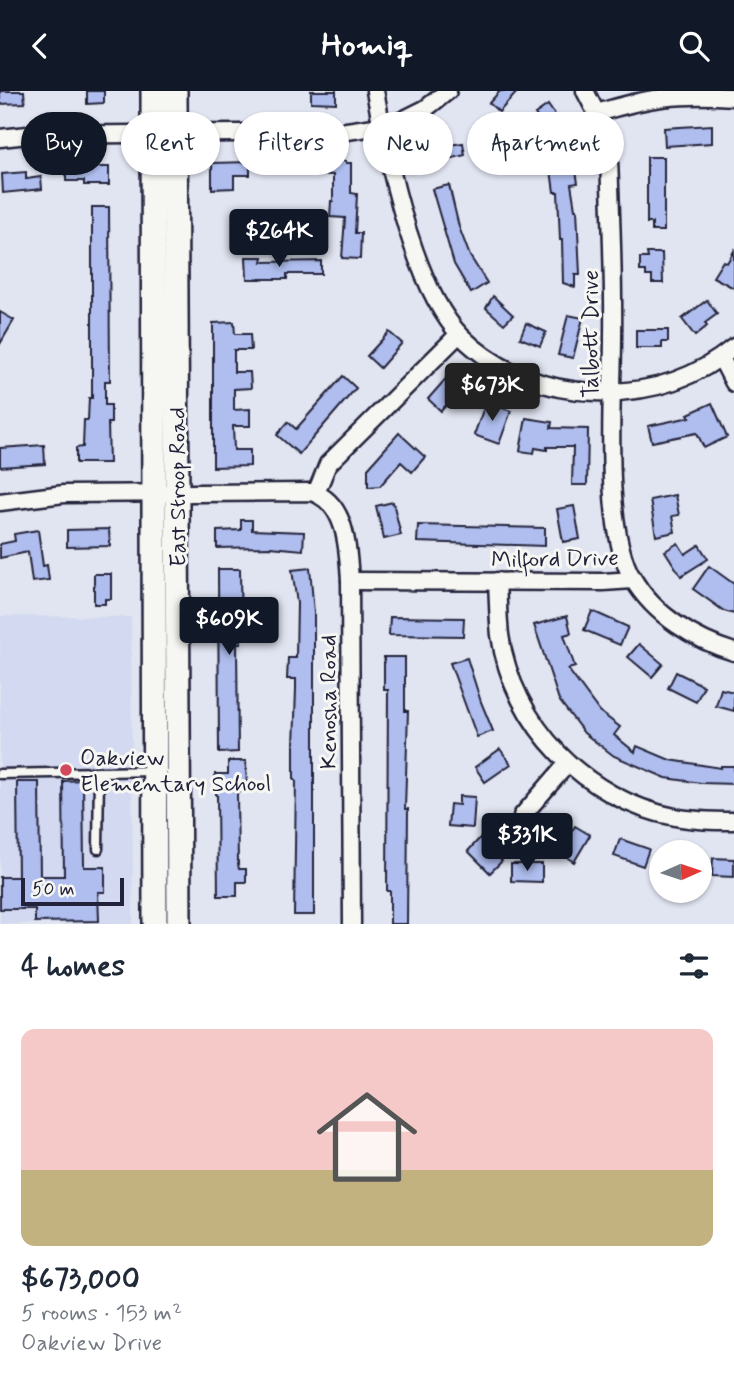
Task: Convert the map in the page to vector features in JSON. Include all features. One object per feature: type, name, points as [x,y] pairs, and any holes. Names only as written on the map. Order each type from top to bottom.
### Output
[{"type":"main road","name":"East Stroop Road","points":[[153,91],[159,112]]},
{"type":"main road","name":"East Stroop Road","points":[[170,112],[175,91]]},
{"type":"main road","name":"East Stroop Road","points":[[165,175],[166,493],[179,924]]},
{"type":"main road","name":"East Stroop Road","points":[[155,924],[156,771],[166,493]]},
{"type":"street","points":[[375,91],[379,112]]},
{"type":"street","points":[[419,112],[448,91]]},
{"type":"street","name":"Talbott Drive","points":[[585,91],[596,112]]},
{"type":"street","points":[[600,112],[667,95],[734,96]]},
{"type":"street","points":[[220,134],[326,133],[363,128]]},
{"type":"street","points":[[0,138],[28,135],[121,134]]},
{"type":"street","points":[[393,175],[420,262],[433,291],[459,334],[474,348],[505,368],[530,380],[577,392],[612,393],[649,389],[677,381],[699,372],[734,347]]},
{"type":"street","name":"Talbott Drive","points":[[609,175],[614,497],[619,540],[633,580]]},
{"type":"street","points":[[0,502],[64,494],[316,493],[328,464],[459,334]]},
{"type":"street","points":[[721,358],[734,383]]},
{"type":"street","name":"Kenosha Road","points":[[316,493],[332,503],[338,512],[345,539],[350,581],[352,924]]},
{"type":"street","name":"Milford Drive","points":[[350,581],[633,580],[675,623],[716,646],[734,652]]},
{"type":"street","points":[[497,581],[500,636],[516,689],[541,732],[568,764],[592,784],[648,810],[704,821],[734,821]]},
{"type":"street","points":[[522,816],[568,764]]},
{"type":"lane","points":[[0,774],[156,771]]},
{"type":"lane","points":[[98,849],[99,772]]},
{"type":"shaded area","name":"Oakview Elementary School","points":[[0,616],[131,617],[133,924],[0,924]]},
{"type":"building","points":[[0,91],[24,91],[25,103],[0,104]]},
{"type":"building","points":[[87,91],[104,91],[104,103],[87,104]]},
{"type":"building","points":[[311,91],[336,91],[336,103],[311,102]]},
{"type":"building","points":[[500,91],[518,91],[499,112],[489,103]]},
{"type":"building","points":[[548,105],[553,112],[538,112]]},
{"type":"building","points":[[712,125],[712,143],[665,146],[664,128]]},
{"type":"building","points":[[463,143],[465,155],[453,158],[453,144]]},
{"type":"building","points":[[647,157],[664,157],[664,231],[652,231],[652,223],[647,223]]},
{"type":"building","points":[[234,162],[234,188],[212,189],[212,175],[220,175],[220,163]]},
{"type":"building","points":[[351,163],[351,193],[357,194],[355,233],[361,233],[360,259],[342,258],[345,218],[330,217],[333,175],[349,175]]},
{"type":"building","points":[[109,167],[109,185],[84,185],[84,181],[66,181],[66,175],[107,175]]},
{"type":"building","points":[[21,172],[21,175],[26,175],[26,179],[41,177],[42,189],[3,193],[2,174]]},
{"type":"building","points":[[552,175],[577,175],[578,183],[571,184],[577,209],[580,275],[575,275],[575,287],[563,283],[558,192],[554,192]]},
{"type":"building","points":[[449,185],[459,227],[470,256],[487,283],[471,293],[454,264],[432,189]]},
{"type":"building","points":[[92,207],[109,207],[110,381],[105,381],[105,405],[111,405],[111,423],[108,423],[109,463],[76,463],[76,448],[83,447],[84,420],[88,420],[89,398],[92,398]]},
{"type":"building","points":[[734,251],[734,288],[713,277],[723,261],[727,263]]},
{"type":"building","points":[[647,253],[662,253],[663,283],[652,283],[652,276],[646,276],[646,271],[640,271],[640,258],[648,258]]},
{"type":"building","points":[[246,257],[263,257],[262,262],[321,261],[321,274],[287,274],[287,279],[247,279]]},
{"type":"building","points":[[493,296],[513,315],[504,324],[486,308]]},
{"type":"building","points":[[707,300],[717,314],[705,323],[707,326],[695,336],[682,319]]},
{"type":"building","points":[[0,312],[14,320],[0,344]]},
{"type":"building","points":[[568,315],[583,318],[573,358],[558,355]]},
{"type":"building","points":[[234,322],[235,334],[250,334],[251,350],[234,350],[234,372],[250,372],[251,388],[234,389],[234,410],[250,409],[250,426],[233,426],[234,450],[250,450],[250,466],[213,467],[213,323]]},
{"type":"building","points":[[526,323],[546,332],[540,346],[520,338]]},
{"type":"building","points":[[636,330],[668,330],[668,342],[662,342],[662,348],[636,348]]},
{"type":"building","points":[[389,332],[402,343],[380,368],[367,356]]},
{"type":"building","points":[[450,374],[463,386],[441,411],[428,399]]},
{"type":"building","points":[[343,376],[356,388],[299,454],[277,435],[288,422],[296,429]]},
{"type":"building","points":[[486,402],[511,411],[499,444],[474,435]]},
{"type":"building","points":[[712,403],[727,437],[704,448],[697,433],[652,442],[648,426],[690,417],[688,414]]},
{"type":"building","points":[[526,418],[552,422],[551,428],[588,429],[587,485],[572,485],[573,447],[547,447],[547,450],[535,448],[534,453],[520,451]]},
{"type":"building","points":[[399,433],[425,457],[412,472],[401,462],[380,486],[368,487],[368,468]]},
{"type":"building","points":[[44,445],[45,464],[0,467],[0,448]]},
{"type":"building","points":[[675,495],[679,515],[672,516],[675,532],[656,536],[650,500]]},
{"type":"building","points":[[393,502],[401,535],[384,539],[376,506]]},
{"type":"building","points":[[574,506],[580,539],[563,542],[557,509]]},
{"type":"building","points":[[241,520],[252,520],[252,530],[304,532],[303,550],[270,547],[217,548],[217,531],[241,530]]},
{"type":"building","points":[[418,525],[545,528],[545,546],[417,542]]},
{"type":"building","points":[[109,529],[110,546],[67,547],[67,530]]},
{"type":"building","points":[[38,530],[43,566],[47,565],[49,580],[32,582],[28,552],[0,558],[0,544],[15,541],[14,534]]},
{"type":"building","points":[[678,543],[685,554],[699,545],[708,559],[681,576],[665,551]]},
{"type":"building","points":[[709,566],[734,584],[734,614],[724,611],[693,589]]},
{"type":"building","points":[[310,568],[314,613],[314,915],[294,915],[296,679],[287,679],[288,658],[296,658],[297,603],[292,570]]},
{"type":"building","points":[[218,569],[240,569],[241,643],[237,643],[238,752],[219,753]]},
{"type":"building","points":[[94,574],[111,574],[111,599],[105,599],[105,604],[94,604]]},
{"type":"building","points":[[592,611],[628,627],[620,645],[584,630]]},
{"type":"building","points":[[567,616],[571,633],[564,635],[575,667],[568,669],[599,711],[620,727],[614,735],[635,752],[637,746],[670,760],[721,768],[734,766],[734,784],[666,778],[614,756],[584,733],[559,700],[534,625]]},
{"type":"building","points":[[390,617],[464,618],[463,636],[389,635]]},
{"type":"building","points":[[639,644],[663,664],[652,677],[628,657]]},
{"type":"building","points":[[384,657],[405,657],[405,711],[408,711],[405,809],[408,809],[407,924],[390,924],[390,891],[387,891],[388,690],[384,690]]},
{"type":"building","points":[[467,658],[493,731],[477,737],[450,663]]},
{"type":"building","points":[[676,672],[704,686],[696,702],[668,688]]},
{"type":"building","points":[[721,689],[734,692],[734,711],[716,706]]},
{"type":"building","points":[[500,749],[511,764],[485,782],[475,767]]},
{"type":"building","points":[[228,761],[246,761],[247,791],[238,791],[237,794],[238,864],[239,869],[246,869],[246,882],[237,882],[237,896],[218,896],[215,774],[228,774]]},
{"type":"building","points":[[83,780],[84,867],[105,867],[105,892],[98,892],[99,921],[35,922],[35,909],[0,909],[0,877],[18,877],[17,782],[39,782],[40,876],[64,876],[63,781]]},
{"type":"building","points":[[459,796],[475,797],[473,828],[448,826],[450,804],[459,805]]},
{"type":"building","points":[[575,826],[590,835],[574,862],[559,852]]},
{"type":"building","points":[[480,838],[502,861],[490,873],[468,851]]},
{"type":"building","points":[[620,839],[649,849],[643,866],[614,856]]},
{"type":"building","points":[[713,858],[734,859],[734,877],[712,876]]},
{"type":"building","points":[[511,864],[542,864],[542,882],[511,881]]},
{"type":"place","name":"Oakview Elementary School","points":[[66,770]]}]
